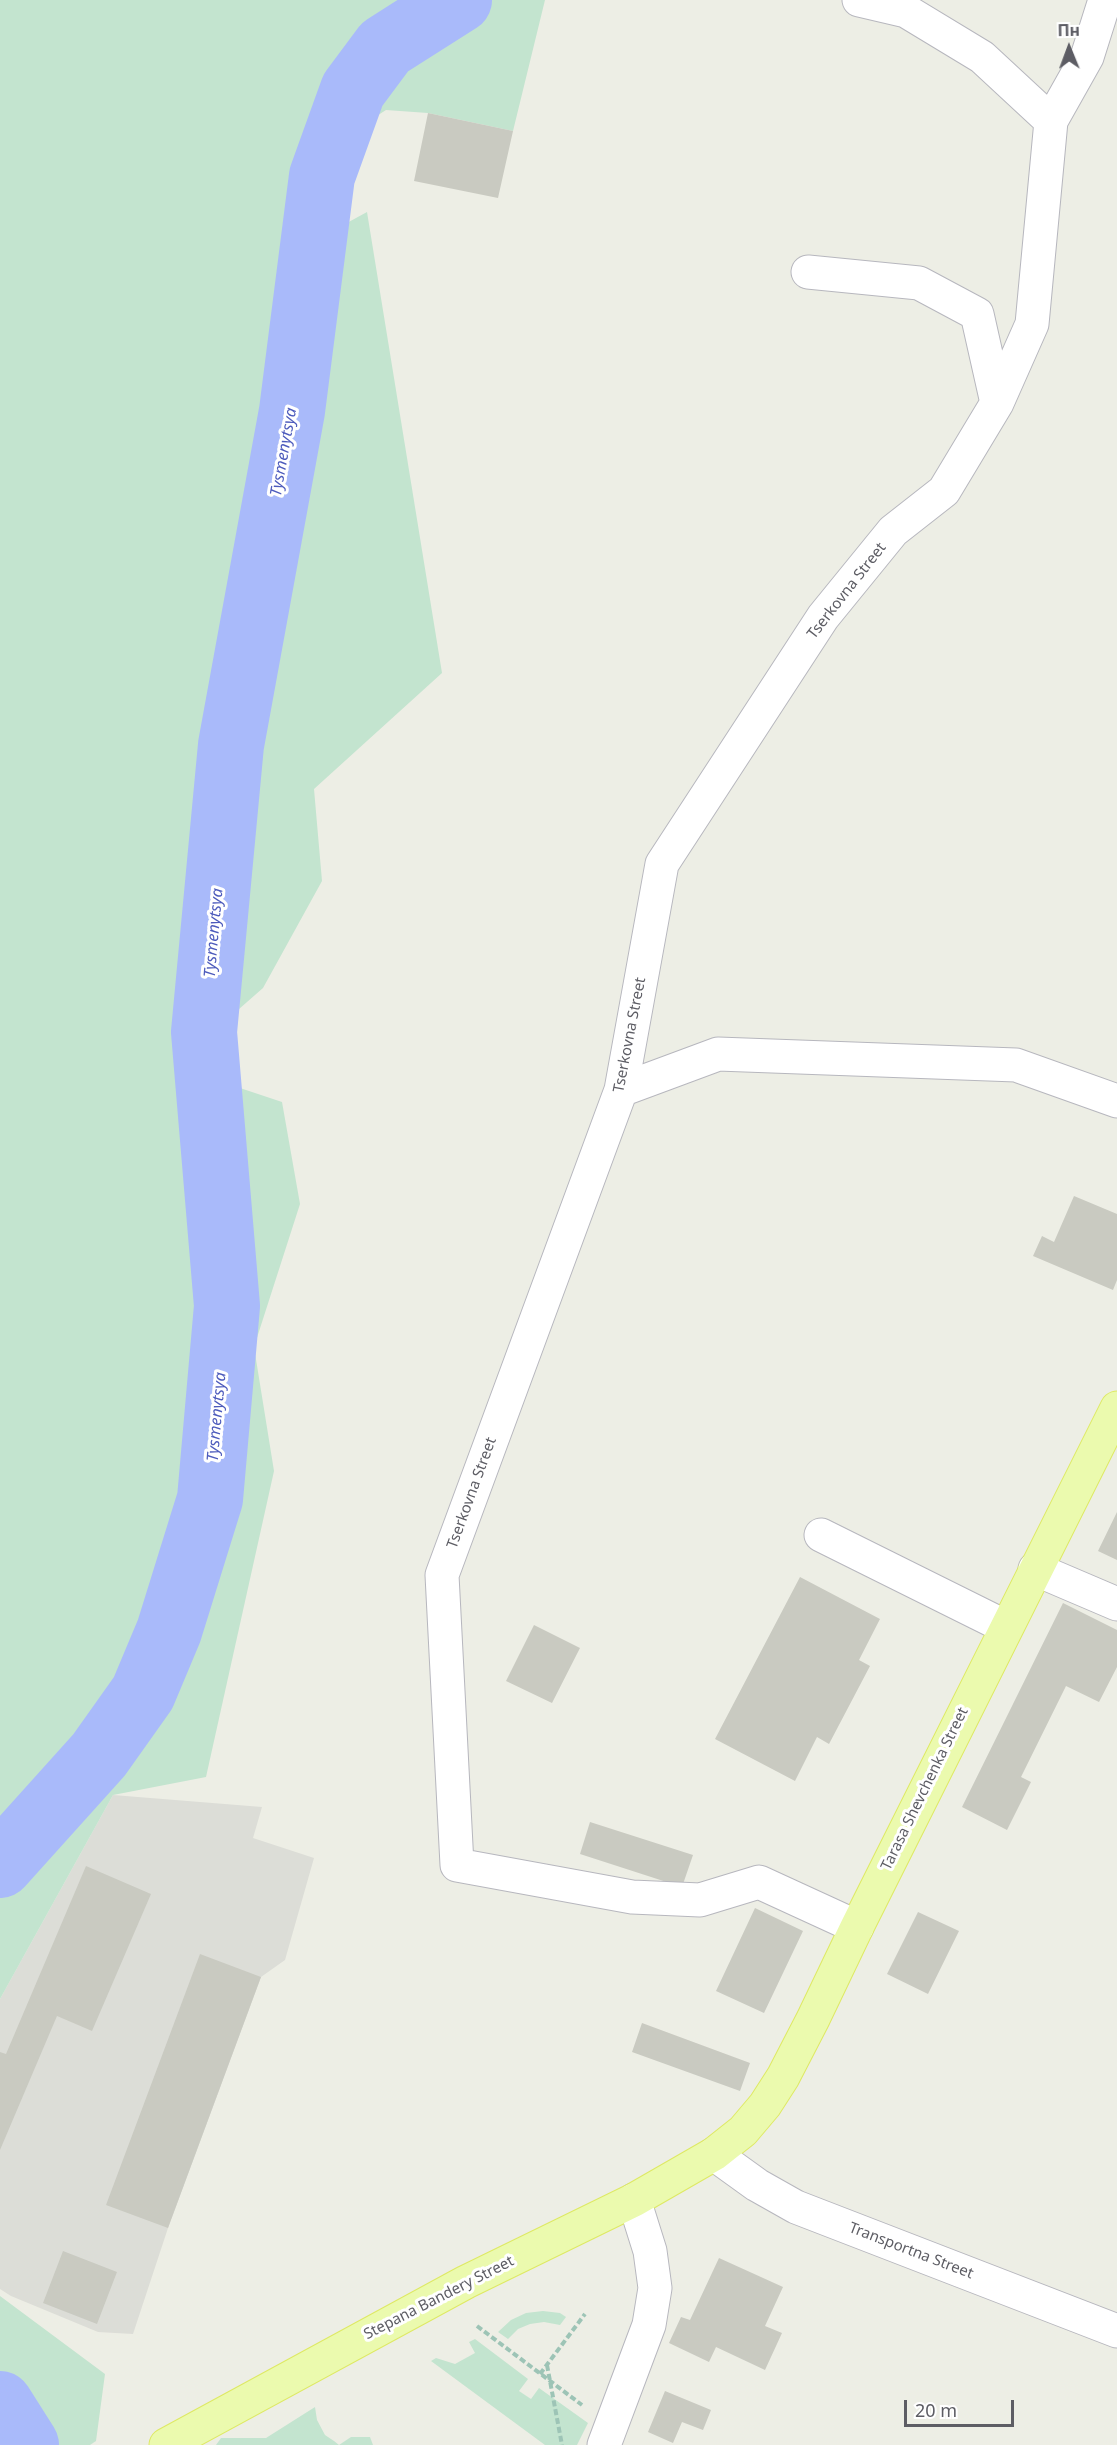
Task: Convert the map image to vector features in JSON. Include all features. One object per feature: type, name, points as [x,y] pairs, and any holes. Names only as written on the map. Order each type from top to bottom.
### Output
[{"type":"main road","name":"Tarasa Shevchenka Street","points":[[714,2154],[743,2131],[765,2105],[783,2077],[1117,1408]]},
{"type":"main road","name":"Stepana Bandery Street","points":[[166,2445],[466,2282],[634,2200],[714,2154]]},
{"type":"street","points":[[859,0],[906,10],[982,57],[1052,121]]},
{"type":"street","name":"Tserkovna Street","points":[[857,1927],[759,1882],[700,1900],[632,1897],[457,1865],[442,1575],[621,1090],[662,864],[823,617],[893,531],[944,491],[997,403],[1032,324],[1052,121],[1087,57],[1105,0]]},
{"type":"street","points":[[808,272],[919,283],[977,314],[997,403]]},
{"type":"street","points":[[621,1090],[718,1054],[1016,1065],[1117,1101]]},
{"type":"street","points":[[821,1535],[1006,1627]]},
{"type":"street","points":[[1035,1569],[1117,1604]]},
{"type":"street","name":"Transportna Street","points":[[714,2154],[757,2186],[796,2207],[1117,2331]]},
{"type":"street","points":[[604,2445],[649,2325],[655,2288],[650,2251],[634,2200]]},
{"type":"path","points":[[540,2374],[585,2313]]},
{"type":"path","points":[[477,2326],[585,2408]]},
{"type":"path","points":[[547,2365],[562,2445]]},
{"type":"shaded area","points":[[113,1795],[262,1807],[253,1838],[314,1858],[285,1960],[261,1977],[168,2228],[133,2334],[98,2332],[11,2296],[0,2289],[0,1999]]},
{"type":"green space","points":[[0,0],[545,0],[513,131],[428,113],[386,110],[296,168],[323,236],[367,212],[442,673],[314,789],[322,881],[263,988],[174,1066],[282,1102],[300,1204],[254,1347],[274,1471],[206,1777],[113,1795],[0,1999]]},
{"type":"green space","points":[[0,2296],[105,2374],[96,2441],[90,2445],[0,2445]]},
{"type":"green space","points":[[543,2311],[560,2313],[566,2317],[560,2325],[544,2322],[530,2324],[518,2329],[508,2339],[498,2332],[511,2320],[526,2313]]},
{"type":"green space","points":[[475,2339],[528,2379],[519,2391],[531,2399],[539,2388],[588,2423],[577,2445],[545,2445],[431,2361],[436,2358],[455,2364],[475,2353],[469,2342]]},
{"type":"green space","points":[[315,2407],[317,2420],[325,2435],[339,2445],[216,2445],[221,2438],[266,2438]]},
{"type":"green space","points":[[351,2437],[370,2437],[373,2445],[339,2445]]},
{"type":"building","points":[[428,113],[513,131],[498,198],[414,181]]},
{"type":"building","points":[[1074,1196],[1117,1214],[1117,1280],[1113,1290],[1033,1256],[1042,1236],[1054,1242]]},
{"type":"building","points":[[1117,1512],[1117,1560],[1098,1551]]},
{"type":"building","points":[[800,1577],[880,1619],[859,1660],[870,1666],[829,1744],[817,1737],[795,1781],[715,1739]]},
{"type":"building","points":[[1063,1603],[1117,1630],[1117,1667],[1099,1702],[1066,1686],[1021,1777],[1031,1782],[1007,1830],[962,1807]]},
{"type":"building","points":[[534,1625],[580,1648],[552,1703],[506,1681]]},
{"type":"building","points":[[590,1822],[693,1855],[682,1887],[580,1854]]},
{"type":"building","points":[[86,1866],[151,1894],[92,2031],[57,2016],[0,2150],[0,2052],[6,2054]]},
{"type":"building","points":[[755,1908],[803,1931],[764,2013],[716,1991]]},
{"type":"building","points":[[918,1912],[959,1931],[928,1994],[887,1974]]},
{"type":"building","points":[[200,1954],[261,1977],[168,2228],[106,2205]]},
{"type":"building","points":[[642,2023],[750,2063],[740,2091],[632,2052]]},
{"type":"building","points":[[63,2251],[117,2272],[97,2324],[43,2303]]},
{"type":"building","points":[[719,2258],[783,2287],[765,2326],[782,2333],[765,2370],[716,2347],[709,2362],[669,2343],[681,2317],[690,2320]]},
{"type":"building","points":[[665,2391],[711,2410],[703,2430],[682,2422],[673,2443],[648,2432]]},
{"type":"waterway","name":"Tysmenytsya","points":[[0,1865],[99,1755],[143,1693],[169,1631],[210,1499],[227,1306],[204,1032],[231,745],[292,411],[322,176],[353,90],[385,47],[459,0]]},
{"type":"waterway","name":"Tysmenytsya","points":[[0,2404],[26,2445]]}]
